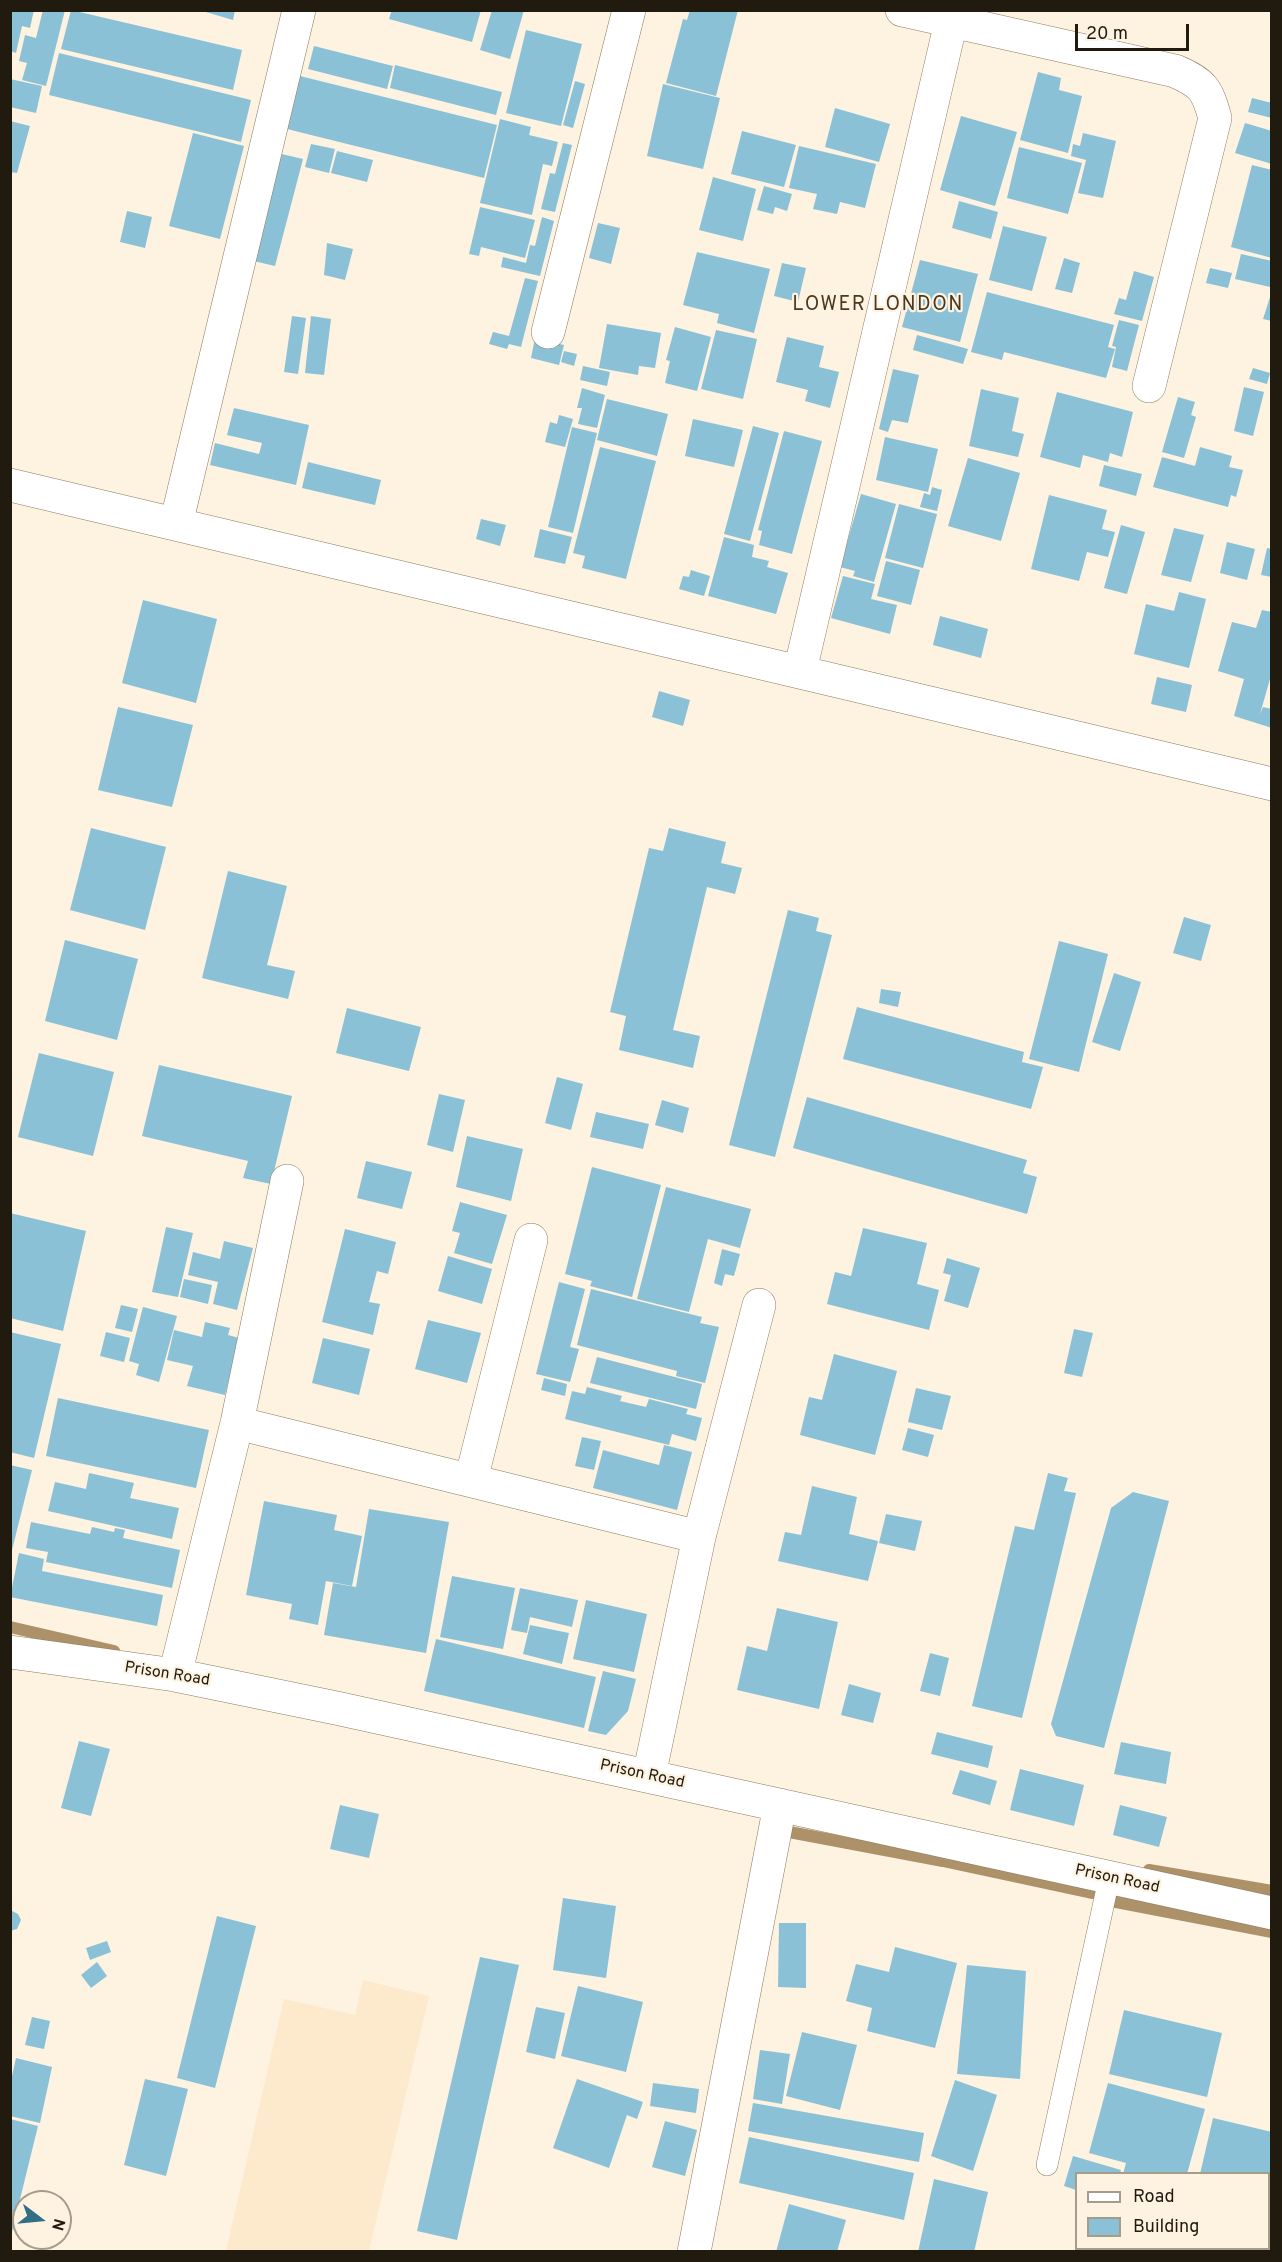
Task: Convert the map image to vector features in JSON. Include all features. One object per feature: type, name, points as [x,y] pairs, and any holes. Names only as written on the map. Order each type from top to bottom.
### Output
[{"type":"street","points":[[176,524],[298,10]]},
{"type":"street","points":[[548,332],[629,10]]},
{"type":"street","points":[[902,10],[1175,71],[1197,81],[1209,96],[1215,118],[1149,386]]},
{"type":"street","points":[[800,671],[951,22]]},
{"type":"street","points":[[10,485],[1272,784]]},
{"type":"street","points":[[175,1675],[237,1423],[287,1181]]},
{"type":"street","points":[[471,1480],[531,1240]]},
{"type":"street","points":[[649,1776],[699,1537],[759,1305]]},
{"type":"street","points":[[237,1423],[699,1537]]},
{"type":"street","name":"Prison Road","points":[[10,1652],[175,1675],[899,1829],[1109,1879],[1272,1913]]},
{"type":"street","points":[[694,2252],[780,1805]]},
{"type":"lane","points":[[1047,2165],[1109,1879]]},
{"type":"shaded area","points":[[363,1980],[429,1996],[369,2251],[226,2251],[284,1999],[355,2015]]},
{"type":"building","points":[[10,10],[34,10],[30,28],[22,26],[16,53],[10,51]]},
{"type":"building","points":[[43,10],[65,10],[46,86],[22,80],[27,63],[19,61],[25,35],[36,38]]},
{"type":"building","points":[[71,10],[242,50],[233,90],[61,49]]},
{"type":"building","points":[[199,10],[235,10],[233,20]]},
{"type":"building","points":[[392,10],[481,10],[472,42],[389,19]]},
{"type":"building","points":[[492,10],[524,10],[510,59],[480,50]]},
{"type":"building","points":[[690,10],[738,10],[716,96],[666,83],[683,19],[687,20]]},
{"type":"building","points":[[526,30],[582,44],[561,126],[506,113]]},
{"type":"building","points":[[314,46],[393,66],[387,89],[308,69]]},
{"type":"building","points":[[59,53],[251,100],[241,142],[49,95]]},
{"type":"building","points":[[395,65],[502,92],[496,115],[390,88]]},
{"type":"building","points":[[1038,72],[1061,78],[1059,90],[1082,96],[1068,153],[1020,140]]},
{"type":"building","points":[[296,75],[497,125],[484,178],[283,128]]},
{"type":"building","points":[[10,79],[42,86],[36,113],[10,107]]},
{"type":"building","points":[[575,81],[585,84],[573,128],[563,125]]},
{"type":"building","points":[[663,84],[720,98],[703,169],[647,156]]},
{"type":"building","points":[[1252,98],[1272,103],[1272,118],[1248,112]]},
{"type":"building","points":[[835,108],[890,124],[879,162],[825,147]]},
{"type":"building","points":[[961,116],[1017,132],[995,206],[940,190]]},
{"type":"building","points":[[500,119],[531,127],[529,135],[558,142],[552,166],[543,164],[532,215],[480,203]]},
{"type":"building","points":[[10,121],[30,126],[17,173],[10,172]]},
{"type":"building","points":[[1245,123],[1272,131],[1272,164],[1235,153]]},
{"type":"building","points":[[742,131],[796,145],[784,187],[731,174]]},
{"type":"building","points":[[193,133],[244,146],[220,239],[169,226]]},
{"type":"building","points":[[1083,133],[1116,141],[1103,198],[1078,193],[1086,160],[1071,156],[1073,144],[1080,146]]},
{"type":"building","points":[[563,143],[572,145],[555,212],[541,209],[550,173],[555,174]]},
{"type":"building","points":[[311,144],[335,149],[329,173],[305,167]]},
{"type":"building","points":[[799,146],[876,164],[865,208],[840,202],[837,214],[813,209],[817,194],[789,188]]},
{"type":"building","points":[[1019,147],[1082,163],[1068,214],[1007,198]]},
{"type":"building","points":[[337,151],[373,160],[367,182],[331,173]]},
{"type":"building","points":[[273,152],[303,159],[275,266],[245,259]]},
{"type":"building","points":[[1252,165],[1272,170],[1272,258],[1231,247]]},
{"type":"building","points":[[713,177],[756,189],[743,241],[699,230]]},
{"type":"building","points":[[764,186],[792,194],[787,211],[775,207],[773,214],[757,210]]},
{"type":"building","points":[[959,201],[998,212],[991,239],[952,228]]},
{"type":"building","points":[[480,207],[535,220],[525,258],[481,247],[479,256],[469,254]]},
{"type":"building","points":[[127,211],[152,217],[145,248],[120,242]]},
{"type":"building","points":[[542,217],[554,221],[540,276],[501,267],[503,257],[526,263],[530,245],[535,246]]},
{"type":"building","points":[[598,223],[620,228],[611,264],[589,258]]},
{"type":"building","points":[[1003,226],[1047,237],[1032,291],[989,280]]},
{"type":"building","points":[[327,243],[353,249],[345,280],[324,275]]},
{"type":"building","points":[[697,252],[770,269],[754,333],[717,323],[719,314],[683,305]]},
{"type":"building","points":[[1241,254],[1272,261],[1270,287],[1235,279]]},
{"type":"building","points":[[1064,258],[1080,263],[1072,293],[1055,289]]},
{"type":"building","points":[[920,260],[978,274],[960,342],[902,327]]},
{"type":"building","points":[[782,263],[806,268],[798,302],[774,296]]},
{"type":"building","points":[[1210,268],[1232,273],[1228,288],[1206,283]]},
{"type":"building","points":[[1134,271],[1154,277],[1142,321],[1114,314],[1119,298],[1126,300]]},
{"type":"building","points":[[525,278],[538,281],[521,347],[509,344],[507,349],[489,344],[493,332],[509,336]]},
{"type":"building","points":[[987,292],[1114,325],[1108,347],[1115,349],[1106,378],[1004,352],[1002,360],[971,352]]},
{"type":"building","points":[[1272,294],[1272,321],[1263,319]]},
{"type":"building","points":[[292,316],[306,318],[298,374],[284,372]]},
{"type":"building","points":[[311,316],[331,319],[324,375],[305,373]]},
{"type":"building","points":[[1119,320],[1139,325],[1127,371],[1112,367],[1116,347],[1112,346]]},
{"type":"building","points":[[607,324],[661,333],[655,368],[639,366],[638,375],[599,368]]},
{"type":"building","points":[[675,327],[711,337],[697,391],[665,383],[670,361],[666,360]]},
{"type":"building","points":[[716,330],[757,339],[743,399],[701,389]]},
{"type":"building","points":[[917,335],[968,349],[963,364],[913,350]]},
{"type":"building","points":[[787,337],[824,346],[819,367],[839,372],[830,408],[805,401],[808,390],[776,382]]},
{"type":"building","points":[[535,338],[564,345],[559,365],[531,358]]},
{"type":"building","points":[[564,351],[577,354],[574,366],[561,362]]},
{"type":"building","points":[[583,366],[610,372],[607,386],[580,380]]},
{"type":"building","points":[[1253,368],[1270,373],[1267,384],[1249,379]]},
{"type":"building","points":[[893,369],[919,375],[908,423],[892,420],[888,432],[879,429]]},
{"type":"building","points":[[1244,387],[1264,392],[1253,436],[1234,431]]},
{"type":"building","points":[[582,388],[605,395],[597,428],[578,424],[582,408],[577,408]]},
{"type":"building","points":[[981,389],[1019,398],[1012,431],[1024,434],[1018,457],[969,446]]},
{"type":"building","points":[[1057,392],[1133,412],[1122,457],[1110,453],[1108,462],[1083,455],[1080,468],[1040,457]]},
{"type":"building","points":[[1178,397],[1195,402],[1191,415],[1196,417],[1184,458],[1162,452]]},
{"type":"building","points":[[607,399],[668,414],[657,456],[597,440]]},
{"type":"building","points":[[234,408],[309,425],[296,485],[210,465],[215,443],[259,454],[262,443],[227,435]]},
{"type":"building","points":[[559,415],[573,419],[565,447],[545,442],[550,422],[557,424]]},
{"type":"building","points":[[693,419],[743,430],[734,467],[685,456]]},
{"type":"building","points":[[753,426],[779,433],[750,541],[724,534]]},
{"type":"building","points":[[572,427],[597,433],[573,533],[548,527]]},
{"type":"building","points":[[784,431],[822,441],[792,554],[759,545],[762,531],[758,530]]},
{"type":"building","points":[[885,437],[938,449],[928,492],[876,480]]},
{"type":"building","points":[[600,447],[656,461],[626,579],[582,568],[585,556],[573,553]]},
{"type":"building","points":[[1200,447],[1232,456],[1229,467],[1243,470],[1236,497],[1231,495],[1228,507],[1153,487],[1162,457],[1195,466]]},
{"type":"building","points":[[968,458],[1020,473],[1001,541],[948,526]]},
{"type":"building","points":[[308,462],[381,480],[375,505],[302,488]]},
{"type":"building","points":[[1104,465],[1142,474],[1136,496],[1099,486]]},
{"type":"building","points":[[932,487],[942,490],[937,511],[920,507],[924,493],[930,495]]},
{"type":"building","points":[[861,494],[896,504],[874,582],[853,576],[855,571],[840,567]]},
{"type":"building","points":[[1049,495],[1107,510],[1102,529],[1115,532],[1108,557],[1087,552],[1079,581],[1031,569]]},
{"type":"building","points":[[899,504],[937,514],[923,568],[885,558]]},
{"type":"building","points":[[481,519],[506,525],[500,546],[476,539]]},
{"type":"building","points":[[1121,525],[1145,532],[1127,594],[1104,588]]},
{"type":"building","points":[[1174,528],[1204,535],[1191,582],[1161,575]]},
{"type":"building","points":[[540,529],[572,537],[565,564],[534,557]]},
{"type":"building","points":[[724,537],[754,545],[752,557],[769,561],[767,567],[788,573],[776,614],[708,596]]},
{"type":"building","points":[[1227,542],[1255,549],[1247,580],[1220,573]]},
{"type":"building","points":[[1267,548],[1272,549],[1272,577],[1261,575]]},
{"type":"building","points":[[886,561],[920,570],[911,605],[877,596]]},
{"type":"building","points":[[691,570],[710,576],[704,596],[679,589],[683,576],[689,577]]},
{"type":"building","points":[[843,576],[875,584],[871,599],[897,605],[890,634],[831,618]]},
{"type":"building","points":[[1179,592],[1206,599],[1189,668],[1134,654],[1146,604],[1174,611]]},
{"type":"building","points":[[143,600],[217,619],[196,703],[122,683]]},
{"type":"building","points":[[1262,610],[1272,612],[1272,672],[1260,714],[1263,707],[1272,709],[1272,728],[1234,716],[1244,679],[1218,671],[1232,622],[1256,628]]},
{"type":"building","points":[[940,616],[988,629],[981,658],[933,645]]},
{"type":"building","points":[[1157,677],[1192,685],[1186,712],[1151,704]]},
{"type":"building","points":[[659,691],[690,700],[683,726],[652,717]]},
{"type":"building","points":[[118,707],[193,725],[172,807],[98,790]]},
{"type":"building","points":[[91,828],[166,847],[145,930],[70,910]]},
{"type":"building","points":[[669,828],[726,842],[721,863],[742,868],[735,894],[707,887],[673,1030],[700,1036],[693,1068],[619,1050],[626,1016],[610,1012],[649,848],[663,851]]},
{"type":"building","points":[[228,871],[287,886],[267,965],[295,971],[288,999],[202,978]]},
{"type":"building","points":[[788,910],[819,918],[816,931],[832,935],[775,1157],[729,1145]]},
{"type":"building","points":[[1184,917],[1211,925],[1201,961],[1173,953]]},
{"type":"building","points":[[65,940],[138,959],[117,1040],[45,1021]]},
{"type":"building","points":[[1059,941],[1108,954],[1079,1072],[1029,1059]]},
{"type":"building","points":[[1114,973],[1141,982],[1120,1051],[1092,1042]]},
{"type":"building","points":[[881,989],[901,992],[898,1007],[879,1003]]},
{"type":"building","points":[[857,1007],[1024,1052],[1022,1062],[1043,1067],[1031,1109],[843,1059]]},
{"type":"building","points":[[347,1008],[421,1027],[409,1071],[336,1053]]},
{"type":"building","points":[[39,1053],[114,1072],[93,1156],[18,1137]]},
{"type":"building","points":[[159,1065],[292,1096],[271,1184],[243,1178],[248,1161],[142,1136]]},
{"type":"building","points":[[557,1077],[583,1084],[571,1130],[545,1123]]},
{"type":"building","points":[[439,1094],[465,1100],[453,1152],[427,1145]]},
{"type":"building","points":[[807,1097],[1027,1160],[1023,1173],[1037,1177],[1027,1214],[793,1148]]},
{"type":"building","points":[[662,1100],[689,1108],[683,1133],[655,1125]]},
{"type":"building","points":[[596,1112],[649,1124],[643,1149],[590,1137]]},
{"type":"building","points":[[467,1136],[523,1149],[511,1201],[456,1187]]},
{"type":"building","points":[[366,1161],[412,1172],[402,1209],[357,1198]]},
{"type":"building","points":[[592,1167],[661,1185],[632,1297],[590,1286],[592,1281],[565,1274]]},
{"type":"building","points":[[666,1187],[751,1209],[740,1248],[708,1239],[689,1312],[637,1299]]},
{"type":"building","points":[[460,1202],[507,1215],[492,1264],[454,1253],[460,1233],[452,1231]]},
{"type":"building","points":[[10,1213],[86,1231],[63,1331],[10,1318]]},
{"type":"building","points":[[166,1227],[193,1233],[178,1297],[152,1292]]},
{"type":"building","points":[[863,1228],[927,1243],[917,1284],[939,1290],[929,1330],[827,1304],[835,1272],[851,1276]]},
{"type":"building","points":[[345,1229],[396,1242],[388,1274],[377,1271],[369,1302],[380,1304],[373,1335],[322,1322]]},
{"type":"building","points":[[224,1241],[253,1248],[237,1310],[213,1304],[218,1282],[188,1275],[193,1252],[220,1259]]},
{"type":"building","points":[[722,1249],[740,1254],[734,1276],[725,1274],[722,1286],[714,1283]]},
{"type":"building","points":[[448,1256],[492,1269],[482,1304],[438,1291]]},
{"type":"building","points":[[947,1258],[980,1268],[968,1308],[944,1301],[951,1275],[943,1273]]},
{"type":"building","points":[[184,1279],[212,1285],[208,1304],[180,1297]]},
{"type":"building","points":[[559,1282],[585,1289],[570,1347],[579,1349],[570,1382],[536,1374]]},
{"type":"building","points":[[591,1289],[702,1317],[700,1323],[719,1327],[705,1383],[676,1376],[677,1371],[577,1345]]},
{"type":"building","points":[[121,1305],[138,1309],[132,1332],[115,1328]]},
{"type":"building","points":[[143,1307],[177,1316],[159,1382],[136,1375],[139,1364],[129,1361]]},
{"type":"building","points":[[428,1320],[481,1333],[467,1383],[415,1369]]},
{"type":"building","points":[[205,1322],[230,1328],[228,1335],[239,1338],[225,1395],[187,1386],[193,1366],[167,1360],[174,1330],[202,1337]]},
{"type":"building","points":[[1074,1329],[1093,1333],[1082,1377],[1064,1373]]},
{"type":"building","points":[[10,1332],[61,1344],[34,1458],[10,1452]]},
{"type":"building","points":[[106,1332],[130,1338],[124,1362],[100,1356]]},
{"type":"building","points":[[323,1338],[370,1349],[359,1395],[312,1383]]},
{"type":"building","points":[[834,1354],[897,1371],[875,1455],[800,1435],[809,1397],[822,1400]]},
{"type":"building","points":[[597,1357],[702,1384],[696,1409],[590,1383]]},
{"type":"building","points":[[544,1378],[567,1384],[565,1396],[541,1390]]},
{"type":"building","points":[[587,1387],[622,1396],[620,1401],[646,1407],[649,1399],[688,1409],[686,1414],[702,1418],[696,1441],[672,1434],[669,1445],[565,1419],[572,1391],[585,1394]]},
{"type":"building","points":[[916,1388],[951,1396],[942,1430],[908,1422]]},
{"type":"building","points":[[58,1398],[209,1430],[196,1488],[46,1456]]},
{"type":"building","points":[[908,1428],[934,1435],[928,1457],[902,1450]]},
{"type":"building","points":[[582,1437],[601,1441],[594,1470],[575,1466]]},
{"type":"building","points":[[664,1445],[692,1452],[677,1510],[593,1488],[603,1450],[659,1465]]},
{"type":"building","points":[[10,1465],[32,1470],[11,1554],[10,1554]]},
{"type":"building","points":[[89,1473],[134,1483],[130,1498],[179,1508],[172,1539],[48,1511],[55,1482],[86,1489]]},
{"type":"building","points":[[1048,1473],[1068,1478],[1064,1491],[1076,1493],[1022,1718],[972,1706],[1015,1526],[1034,1530]]},
{"type":"building","points":[[812,1486],[857,1497],[849,1534],[878,1541],[868,1581],[778,1561],[785,1532],[801,1535]]},
{"type":"building","points":[[1133,1492],[1169,1501],[1104,1748],[1056,1736],[1051,1724],[1111,1508]]},
{"type":"building","points":[[264,1501],[337,1515],[334,1530],[362,1536],[352,1586],[326,1581],[318,1625],[289,1619],[292,1604],[246,1595]]},
{"type":"building","points":[[369,1509],[449,1522],[426,1653],[324,1635],[333,1583],[356,1587]]},
{"type":"building","points":[[886,1514],[922,1521],[915,1551],[879,1543]]},
{"type":"building","points":[[31,1522],[90,1534],[92,1527],[114,1532],[115,1528],[125,1530],[123,1538],[180,1550],[172,1588],[46,1562],[48,1552],[26,1548]]},
{"type":"building","points":[[19,1553],[44,1559],[42,1571],[163,1595],[157,1626],[10,1597]]},
{"type":"building","points":[[452,1576],[515,1588],[503,1649],[440,1637]]},
{"type":"building","points":[[520,1588],[578,1600],[572,1627],[530,1617],[527,1633],[511,1630]]},
{"type":"building","points":[[586,1600],[647,1614],[634,1672],[573,1659]]},
{"type":"building","points":[[777,1608],[838,1622],[819,1709],[737,1690],[747,1646],[767,1651]]},
{"type":"building","points":[[530,1625],[569,1633],[562,1664],[523,1654]]},
{"type":"building","points":[[436,1639],[596,1677],[584,1728],[424,1691]]},
{"type":"building","points":[[930,1653],[949,1658],[940,1696],[920,1691]]},
{"type":"building","points":[[603,1671],[636,1679],[628,1711],[606,1735],[588,1731]]},
{"type":"building","points":[[849,1684],[881,1693],[873,1723],[841,1715]]},
{"type":"building","points":[[937,1732],[993,1746],[988,1768],[931,1754]]},
{"type":"building","points":[[79,1741],[110,1749],[91,1816],[61,1808]]},
{"type":"building","points":[[1121,1742],[1171,1752],[1166,1784],[1114,1774]]},
{"type":"building","points":[[1020,1769],[1084,1785],[1074,1826],[1010,1810]]},
{"type":"building","points":[[960,1770],[997,1781],[990,1805],[952,1794]]},
{"type":"building","points":[[340,1805],[379,1814],[369,1858],[330,1849]]},
{"type":"building","points":[[1120,1805],[1167,1817],[1159,1847],[1113,1835]]},
{"type":"building","points":[[563,1898],[616,1906],[606,1978],[553,1970]]},
{"type":"building","points":[[10,1910],[18,1914],[21,1920],[17,1929],[10,1931]]},
{"type":"building","points":[[217,1916],[256,1926],[215,2088],[177,2078]]},
{"type":"building","points":[[779,1923],[806,1923],[806,1988],[778,1987]]},
{"type":"building","points":[[107,1941],[111,1952],[90,1960],[86,1948]]},
{"type":"building","points":[[895,1947],[957,1963],[935,2048],[867,2031],[872,2008],[846,2001],[856,1964],[889,1972]]},
{"type":"building","points":[[480,1957],[519,1965],[457,2240],[417,2231]]},
{"type":"building","points":[[97,1962],[107,1976],[91,1988],[81,1975]]},
{"type":"building","points":[[967,1965],[1026,1971],[1020,2079],[957,2074]]},
{"type":"building","points":[[578,1986],[643,2002],[626,2072],[561,2056]]},
{"type":"building","points":[[536,2007],[565,2013],[555,2059],[526,2052]]},
{"type":"building","points":[[1124,2010],[1222,2033],[1207,2097],[1109,2074]]},
{"type":"building","points":[[32,2017],[50,2021],[44,2049],[25,2045]]},
{"type":"building","points":[[802,2032],[857,2045],[840,2110],[786,2096]]},
{"type":"building","points":[[760,2050],[790,2054],[782,2104],[753,2099]]},
{"type":"building","points":[[16,2058],[52,2067],[40,2123],[10,2116],[10,2085]]},
{"type":"building","points":[[145,2079],[188,2089],[166,2176],[124,2165]]},
{"type":"building","points":[[577,2079],[643,2102],[637,2119],[627,2115],[609,2168],[553,2148]]},
{"type":"building","points":[[955,2080],[997,2095],[973,2171],[931,2156]]},
{"type":"building","points":[[653,2083],[699,2089],[696,2113],[650,2106]]},
{"type":"building","points":[[1108,2083],[1205,2109],[1188,2172],[1124,2172],[1126,2163],[1089,2153]]},
{"type":"building","points":[[753,2103],[924,2133],[919,2162],[748,2131]]},
{"type":"building","points":[[1213,2118],[1272,2132],[1272,2252],[1171,2252],[1172,2250],[1270,2250],[1270,2172],[1200,2172]]},
{"type":"building","points":[[10,2119],[38,2126],[22,2190],[12,2190],[12,2232],[10,2236]]},
{"type":"building","points":[[665,2121],[697,2130],[685,2176],[652,2167]]},
{"type":"building","points":[[749,2137],[914,2173],[904,2220],[739,2183]]},
{"type":"building","points":[[1073,2156],[1121,2170],[1120,2172],[1075,2172],[1075,2190],[1064,2186]]},
{"type":"building","points":[[934,2179],[988,2192],[974,2252],[918,2252]]},
{"type":"building","points":[[789,2204],[846,2220],[837,2252],[776,2252]]},
{"type":"building","points":[[1100,2250],[1164,2250],[1164,2252],[1099,2252]]},
{"type":"waterway","points":[[10,1627],[114,1651]]},
{"type":"waterway","points":[[784,1831],[943,1861],[1092,1893]]},
{"type":"waterway","points":[[1149,1870],[1272,1891]]},
{"type":"waterway","points":[[1111,1901],[1272,1932]]},
{"type":"district","name":"LOWER LONDON","points":[[878,306]]}]
